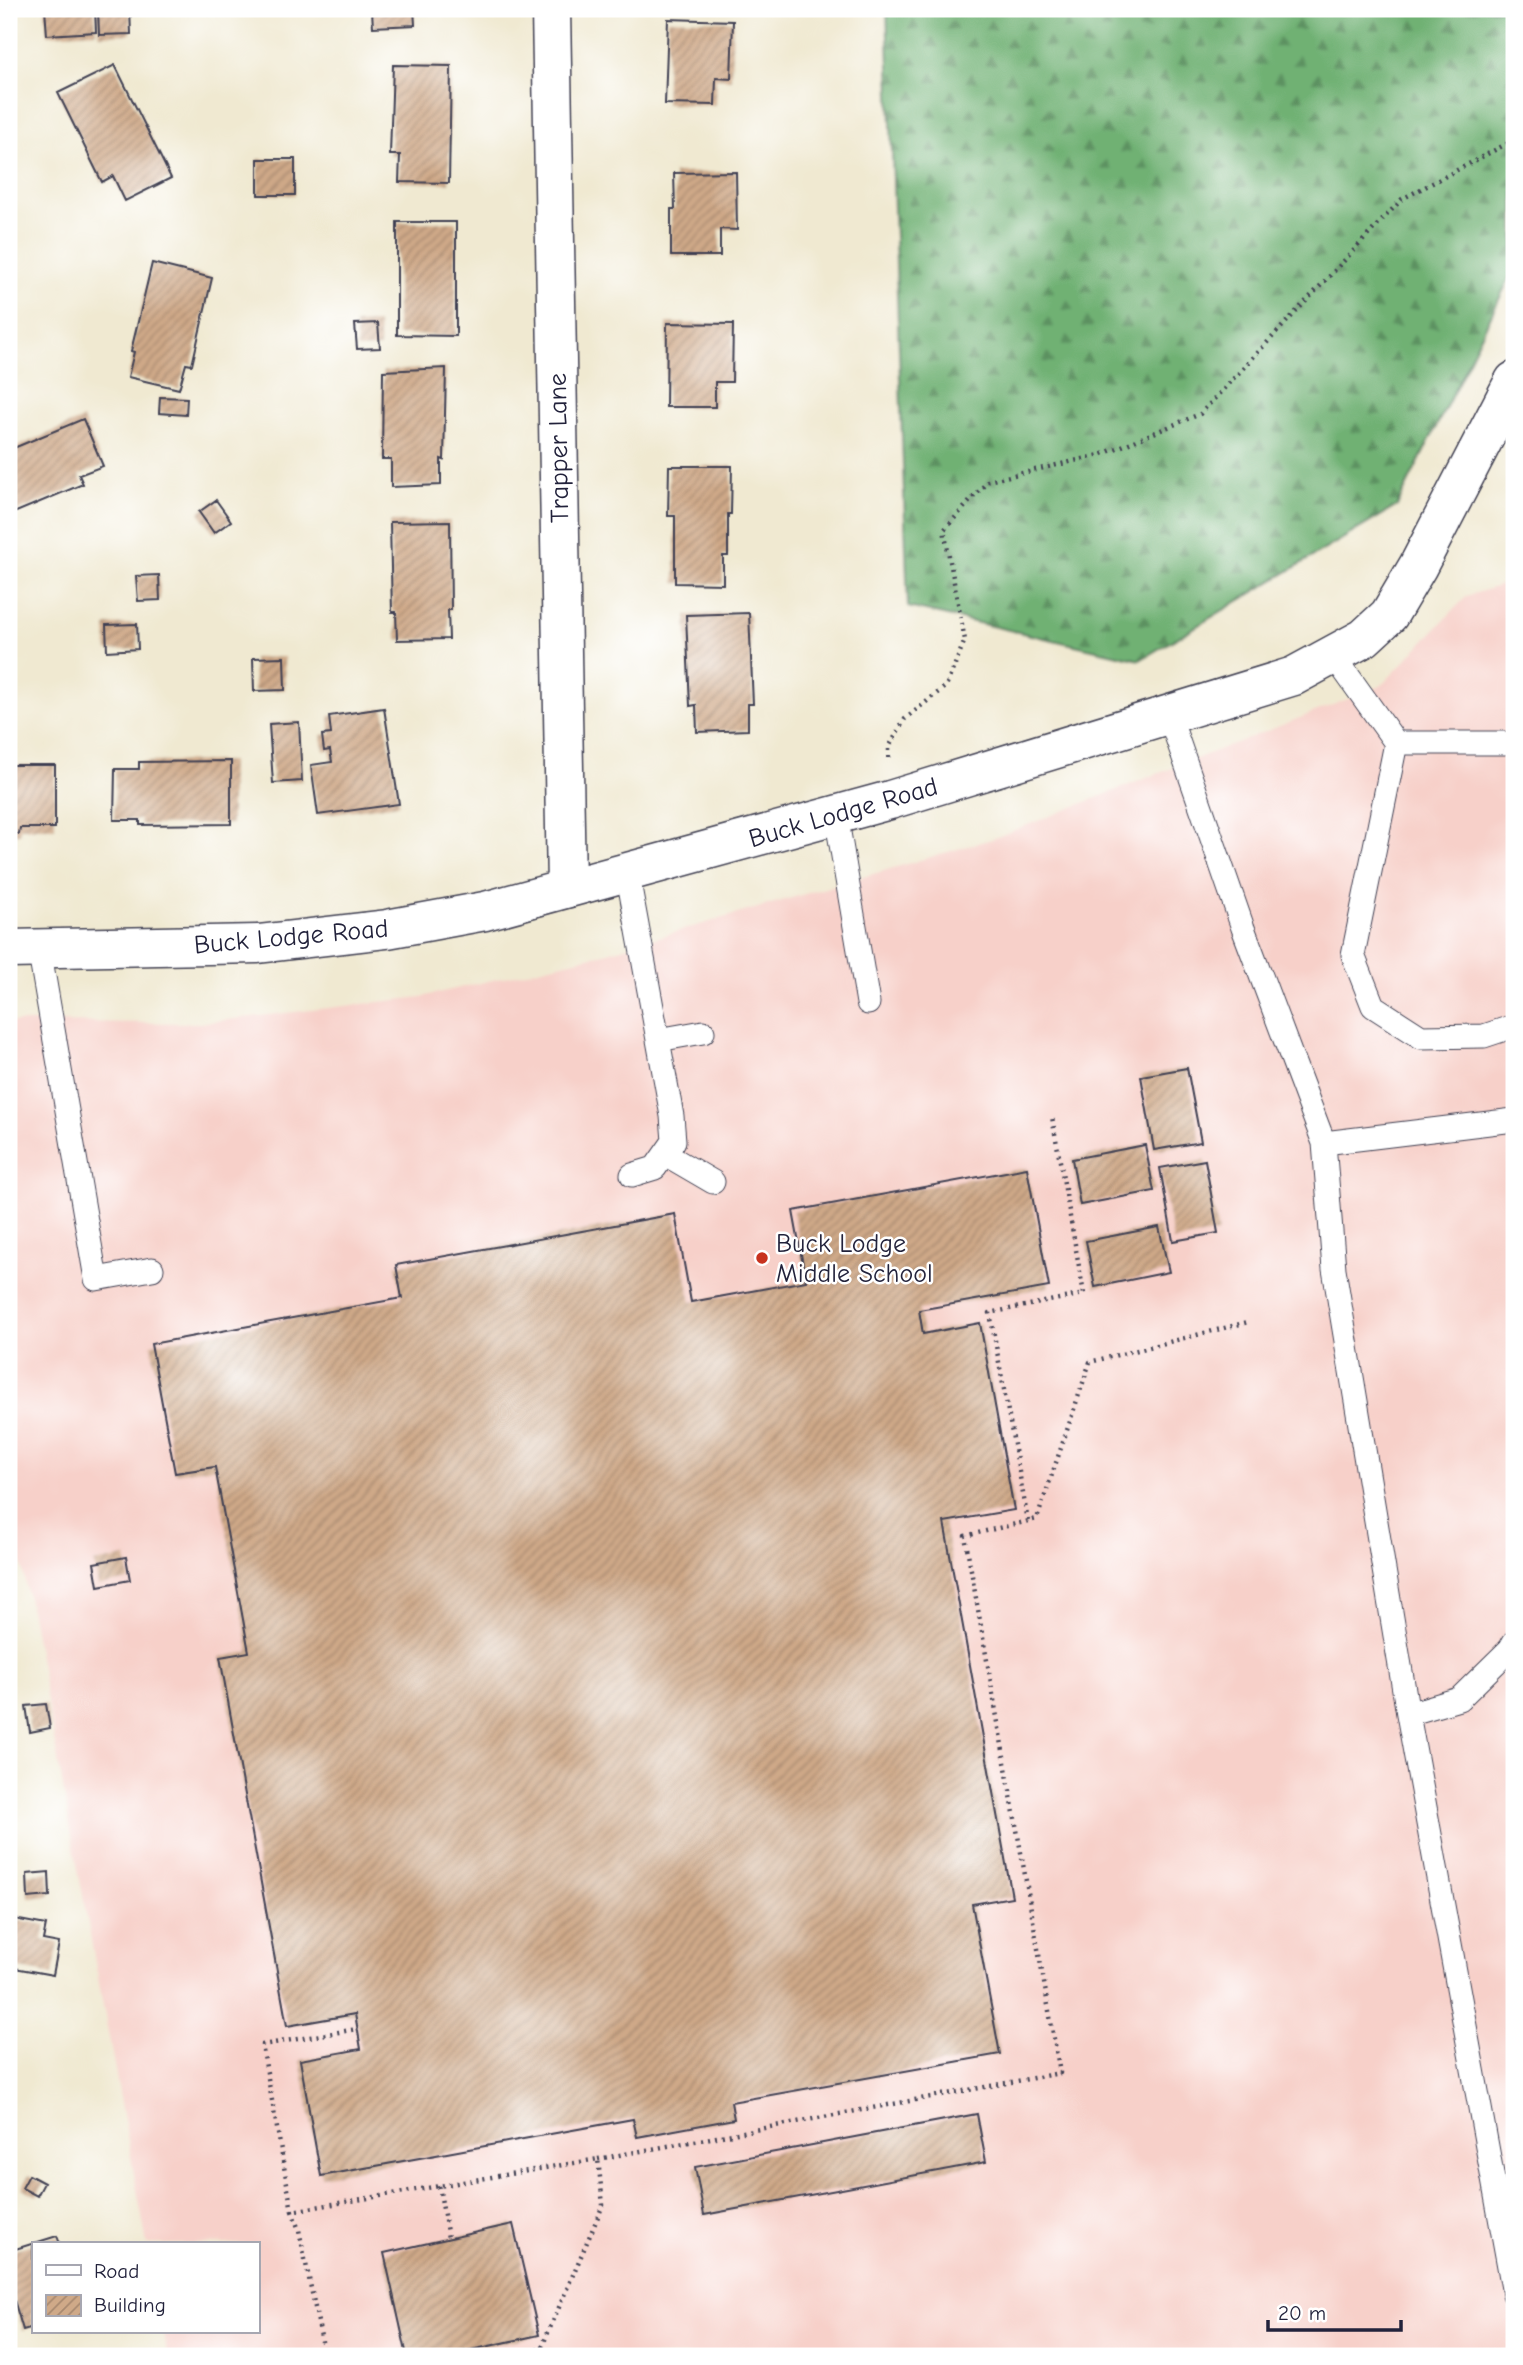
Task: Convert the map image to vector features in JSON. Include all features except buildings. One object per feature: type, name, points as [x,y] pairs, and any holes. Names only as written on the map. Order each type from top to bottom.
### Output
[{"type":"street","name":"Trapper Lane","points":[[551,9],[566,887]]},
{"type":"street","name":"Buck Lodge Road","points":[[24,949],[258,944],[387,929],[485,911],[890,800],[1294,676],[1364,638],[1389,615],[1418,566],[1514,381]]},
{"type":"lane","points":[[1334,656],[1396,743],[1353,955],[1373,1006],[1421,1037],[1484,1036],[1514,1027]]},
{"type":"lane","points":[[1169,715],[1324,1143],[1334,1269],[1408,1714],[1514,2294]]},
{"type":"lane","points":[[1396,743],[1511,744]]},
{"type":"lane","points":[[836,815],[868,1003]]},
{"type":"lane","points":[[627,872],[672,1116],[674,1141],[655,1168],[632,1175]]},
{"type":"lane","points":[[24,949],[96,1279],[152,1269]]},
{"type":"lane","points":[[658,1040],[703,1032]]},
{"type":"lane","points":[[1324,1143],[1514,1121]]},
{"type":"lane","points":[[665,1154],[713,1182]]},
{"type":"lane","points":[[1408,1714],[1459,1699],[1514,1642]]},
{"type":"path","points":[[890,800],[889,747],[905,719],[946,686],[965,640],[944,530],[988,481],[1100,455],[1200,414],[1402,198],[1514,140]]},
{"type":"path","points":[[1028,1521],[990,1313],[1084,1294],[1052,1117]]},
{"type":"path","points":[[292,2211],[598,2159],[1060,2073],[965,1536],[1037,1519],[1090,1362],[1248,1322]]},
{"type":"path","points":[[325,2356],[299,2230],[292,2211],[262,2045],[357,2029]]},
{"type":"path","points":[[507,2356],[541,2349],[603,2205],[598,2159]]},
{"type":"path","points":[[439,2186],[448,2238]]},
{"type":"path","points":[[473,2350],[474,2356]]},
{"type":"shaded area","name":"Buck Lodge Middle School","points":[[1514,581],[1514,2356],[168,2356],[163,2334],[259,2334],[259,2242],[147,2242],[9,1494],[9,1022],[200,1023],[422,997],[605,953],[992,839],[1381,686],[1467,596]]},
{"type":"green space","points":[[887,9],[1514,9],[1514,269],[1397,506],[1140,660],[908,607]]},
{"type":"place","name":"Buck Lodge Middle School","points":[[762,1258]]}]
